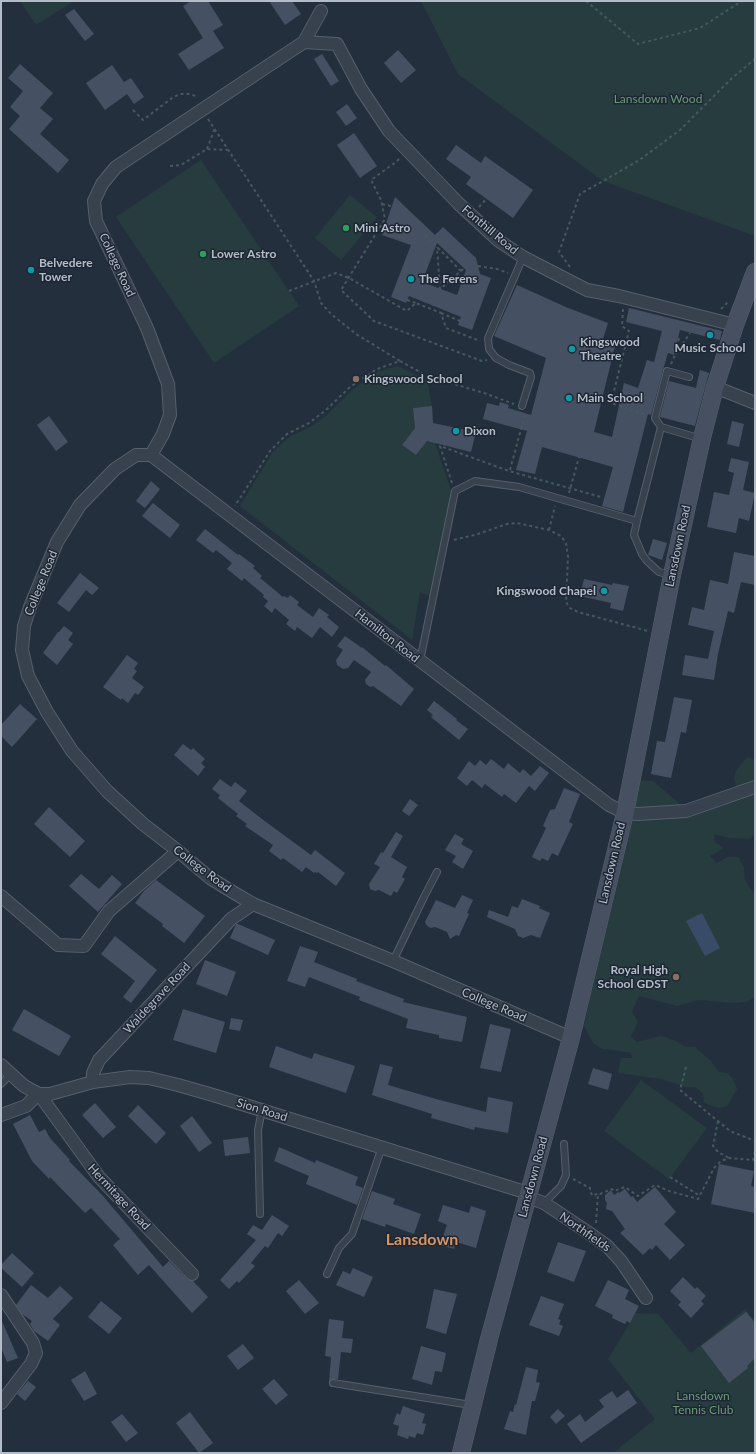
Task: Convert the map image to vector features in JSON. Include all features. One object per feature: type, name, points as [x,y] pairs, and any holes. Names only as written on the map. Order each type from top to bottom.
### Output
[{"type":"street","name":"College Road","points":[[320,11],[304,42],[116,167],[102,184],[94,201],[96,221],[147,328],[168,384],[170,415],[163,434],[151,455],[136,455],[115,469],[80,505],[55,541],[30,606],[24,626],[22,650],[28,676],[47,712],[72,751],[107,791],[143,824],[210,878],[253,904],[393,961],[571,1038]]},
{"type":"street","name":"Fonthill Road","points":[[304,42],[337,44],[361,89],[389,131],[438,184],[471,216],[499,240],[523,257],[587,290],[619,296],[735,325]]},
{"type":"street","name":"Lansdown Road","points":[[461,1453],[488,1339],[571,1038],[624,813],[672,575],[702,438],[715,387],[735,325],[755,272]]},
{"type":"street","points":[[715,387],[755,403]]},
{"type":"street","name":"Hamilton Road","points":[[151,455],[609,805],[624,813]]},
{"type":"street","points":[[624,813],[638,814],[686,810],[755,787]]},
{"type":"street","points":[[1,896],[58,945],[84,946],[109,911],[178,851]]},
{"type":"street","points":[[231,919],[236,894]]},
{"type":"street","name":"Waldegrave Road","points":[[93,1082],[93,1073],[99,1060],[231,919],[253,904]]},
{"type":"street","points":[[1,1065],[24,1086],[38,1093],[26,1106],[1,1114]]},
{"type":"street","name":"Sion Road","points":[[38,1093],[50,1094],[93,1082],[130,1077],[149,1078],[214,1095],[382,1147],[527,1195]]},
{"type":"street","name":"Hermitage Road","points":[[38,1093],[99,1177],[192,1274]]},
{"type":"street","name":"Northfields","points":[[527,1195],[544,1203],[597,1238],[614,1253],[628,1270],[646,1298]]},
{"type":"street","points":[[1,1295],[33,1343],[36,1354],[31,1364],[1,1403]]},
{"type":"lane","points":[[522,406],[531,377],[530,373],[496,358],[489,349],[488,338],[523,257]]},
{"type":"lane","points":[[689,377],[667,371],[655,418],[661,427],[702,438]]},
{"type":"lane","points":[[661,427],[636,521],[634,535],[642,554],[647,561],[659,572],[672,575]]},
{"type":"lane","points":[[420,661],[455,491],[475,481],[519,487],[636,521]]},
{"type":"lane","points":[[393,961],[437,872]]},
{"type":"lane","points":[[1,1084],[11,1074]]},
{"type":"lane","points":[[260,1214],[258,1130],[262,1110]]},
{"type":"lane","points":[[544,1203],[561,1186],[566,1175],[564,1144]]},
{"type":"lane","points":[[327,1274],[339,1248],[352,1234],[382,1147]]},
{"type":"lane","points":[[333,1383],[473,1405]]},
{"type":"path","points":[[586,1],[638,44],[700,28],[742,1]]},
{"type":"path","points":[[573,271],[559,252],[580,194],[638,161],[680,130],[731,79],[755,59]]},
{"type":"path","points":[[133,110],[143,120],[172,98],[180,94],[196,96]]},
{"type":"path","points":[[202,109],[314,281],[321,303],[331,314],[356,334],[400,362],[427,376],[522,406],[524,418],[510,471]]},
{"type":"path","points":[[207,149],[215,128]]},
{"type":"path","points":[[170,166],[181,165],[207,149],[229,150]]},
{"type":"path","points":[[406,150],[396,162],[371,180],[382,204],[385,219],[341,290],[374,321],[482,361],[496,358]]},
{"type":"path","points":[[382,204],[392,206]]},
{"type":"path","points":[[425,235],[462,271]]},
{"type":"path","points":[[437,247],[440,289],[466,266]]},
{"type":"path","points":[[478,266],[496,269],[515,275]]},
{"type":"path","points":[[289,291],[336,273],[348,278],[407,311],[416,304]]},
{"type":"path","points":[[619,296],[624,309],[622,326],[629,331],[611,403],[655,418]]},
{"type":"path","points":[[408,300],[460,321]]},
{"type":"path","points":[[442,313],[446,328],[489,345]]},
{"type":"path","points":[[675,355],[690,332]]},
{"type":"path","points":[[674,359],[678,338]]},
{"type":"path","points":[[239,501],[270,451],[287,434],[309,423],[326,410],[350,387],[377,369],[400,362]]},
{"type":"path","points":[[455,491],[440,451],[440,446],[510,471],[601,497]]},
{"type":"path","points":[[570,489],[579,457]]},
{"type":"path","points":[[549,530],[557,498]]},
{"type":"path","points":[[444,542],[478,534],[507,524],[517,523],[549,530],[561,536],[566,543],[568,556],[566,602],[570,608],[578,612],[660,634]]},
{"type":"path","points":[[686,1067],[680,1090],[730,1131],[755,1141]]},
{"type":"path","points":[[718,1121],[713,1146],[718,1152],[729,1158],[753,1160],[755,1151]]},
{"type":"path","points":[[566,1175],[590,1188],[590,1192],[593,1196],[612,1189],[614,1191],[625,1186],[638,1196],[655,1185],[698,1200],[714,1168],[722,1161],[729,1158]]},
{"type":"path","points":[[670,1177],[700,1196]]},
{"type":"path","points":[[596,1223],[598,1193]]},
{"type":"green space","points":[[20,1],[74,1],[36,25]]},
{"type":"green space","name":"Lansdown Wood","points":[[421,1],[755,1],[755,236],[603,181],[458,74]]},
{"type":"green space","name":"Lower Astro","points":[[201,160],[299,306],[214,363],[116,217]]},
{"type":"green space","name":"Mini Astro","points":[[350,195],[377,217],[341,260],[315,238]]},
{"type":"green space","points":[[398,366],[427,380],[432,407],[413,408],[415,428],[402,445],[416,455],[431,435],[435,439],[452,494],[430,596],[420,592],[412,640],[240,506],[272,453],[289,437],[312,426],[329,413],[352,390],[379,371]]},
{"type":"green space","points":[[748,757],[755,760],[755,834],[750,839],[729,838],[714,834],[715,842],[724,848],[710,856],[717,863],[727,857],[738,857],[744,867],[745,880],[755,894],[755,997],[747,1002],[734,1003],[698,1000],[677,1006],[639,996],[632,1012],[638,1022],[630,1036],[637,1042],[661,1036],[676,1041],[686,1047],[695,1047],[710,1060],[719,1072],[727,1073],[733,1079],[737,1089],[727,1106],[719,1108],[704,1103],[703,1094],[696,1087],[686,1087],[661,1079],[618,1073],[621,1058],[632,1058],[631,1053],[602,1049],[593,1043],[584,1026],[635,787],[640,780],[653,781],[680,804],[697,813],[724,796],[736,786],[734,778],[736,771]]},
{"type":"green space","points":[[641,1080],[707,1128],[669,1179],[604,1131]]},
{"type":"green space","name":"Lansdown Tennis Club","points":[[745,1309],[755,1321],[755,1453],[613,1453],[655,1419],[608,1359],[636,1313],[658,1314],[691,1353]]},
{"type":"water","points":[[702,913],[720,948],[705,956],[686,921]]},
{"type":"building","points":[[191,1],[208,1],[223,25],[213,31],[224,48],[189,70],[178,54],[203,38],[183,6]]},
{"type":"building","points":[[269,1],[292,1],[301,14],[285,25]]},
{"type":"building","points":[[74,9],[94,34],[85,41],[65,15]]},
{"type":"building","points":[[398,50],[416,70],[401,83],[384,63]]},
{"type":"building","points":[[322,54],[339,81],[331,86],[314,59]]},
{"type":"building","points":[[20,64],[53,93],[40,108],[53,119],[40,134],[69,160],[58,173],[9,129],[20,116],[10,107],[23,91],[8,78]]},
{"type":"building","points":[[112,65],[124,82],[131,78],[144,97],[134,104],[127,94],[105,110],[86,83]]},
{"type":"building","points":[[347,104],[357,118],[346,126],[336,112]]},
{"type":"building","points":[[354,133],[377,166],[360,178],[337,145]]},
{"type":"building","points":[[456,145],[481,163],[485,156],[533,190],[513,218],[466,184],[471,177],[446,159]]},
{"type":"building","name":"The Ferens","points":[[395,197],[435,235],[443,227],[476,258],[480,274],[491,278],[472,330],[458,325],[461,317],[409,296],[406,303],[391,297],[411,245],[382,235]],"holes":[[[437,243],[466,270],[457,295],[422,282]]]},
{"type":"building","name":"Main School","points":[[517,285],[568,308],[608,323],[602,342],[615,346],[594,432],[612,437],[624,383],[638,388],[647,360],[654,362],[662,331],[626,322],[629,308],[722,331],[720,340],[680,330],[674,355],[668,353],[651,415],[648,414],[623,512],[602,506],[613,467],[542,447],[535,474],[516,470],[527,431],[483,419],[487,403],[499,406],[500,402],[509,405],[508,408],[531,415],[546,358],[494,336]]},
{"type":"building","points":[[700,370],[709,373],[695,426],[660,417],[669,381],[696,388]]},
{"type":"building","name":"Dixon","points":[[432,406],[433,423],[476,432],[471,452],[427,441],[416,455],[402,445],[415,428],[413,408]]},
{"type":"building","points":[[49,416],[68,442],[56,451],[37,425]]},
{"type":"building","points":[[732,421],[744,424],[739,447],[727,444]]},
{"type":"building","points":[[731,458],[749,462],[743,490],[755,493],[749,521],[739,518],[736,533],[707,527],[714,492],[729,495],[734,473],[728,471]]},
{"type":"building","points":[[151,481],[160,489],[145,508],[136,501]]},
{"type":"building","points":[[153,503],[180,525],[170,538],[142,516]]},
{"type":"building","points":[[205,529],[238,555],[239,554],[255,566],[253,568],[262,576],[260,578],[283,597],[288,598],[290,595],[299,602],[297,605],[313,617],[319,608],[329,615],[327,617],[339,627],[332,637],[320,627],[312,638],[297,627],[295,631],[286,624],[289,620],[275,608],[272,613],[264,606],[268,601],[263,597],[264,595],[244,578],[242,581],[227,569],[232,563],[216,550],[213,553],[196,540]]},
{"type":"building","points":[[653,539],[667,543],[662,560],[648,555]]},
{"type":"building","points":[[734,552],[755,556],[755,585],[741,582],[734,613],[728,611],[718,654],[714,680],[682,675],[685,655],[708,659],[714,631],[688,625],[692,607],[704,610],[710,580],[728,584]]},
{"type":"building","points":[[80,573],[99,588],[92,595],[86,590],[69,612],[57,603]]},
{"type":"building","name":"Kingswood Chapel","points":[[584,579],[612,585],[613,583],[629,586],[623,611],[610,608],[611,603],[580,596]]},
{"type":"building","points":[[64,626],[73,633],[68,640],[73,644],[57,665],[43,653]]},
{"type":"building","points":[[345,636],[362,647],[385,666],[386,665],[414,689],[401,706],[373,686],[370,687],[366,684],[365,680],[371,672],[354,660],[348,668],[343,669],[337,665],[336,660],[343,650],[337,646]]},
{"type":"building","points":[[127,655],[138,663],[134,669],[137,671],[132,678],[144,687],[138,695],[135,693],[128,703],[122,698],[121,700],[103,687]]},
{"type":"building","points":[[674,697],[692,700],[686,733],[681,732],[671,778],[651,774],[657,741],[665,742]]},
{"type":"building","points":[[434,701],[468,729],[459,740],[431,717],[433,715],[427,710]]},
{"type":"building","points":[[20,704],[37,719],[12,747],[1,736],[1,725]]},
{"type":"building","points":[[183,744],[191,750],[193,748],[205,759],[201,763],[205,767],[198,776],[174,755]]},
{"type":"building","points":[[491,759],[504,769],[508,763],[520,773],[523,769],[531,776],[540,766],[549,773],[535,791],[529,786],[516,803],[504,794],[502,797],[485,784],[482,788],[472,780],[467,786],[457,778],[469,761],[475,766],[480,760],[486,765]]},
{"type":"building","points":[[220,779],[231,787],[235,782],[247,791],[239,801],[262,819],[311,855],[315,850],[345,873],[336,886],[318,872],[314,873],[306,867],[302,872],[283,858],[281,860],[269,851],[273,845],[245,826],[247,824],[236,816],[238,814],[218,798],[220,795],[212,789]]},
{"type":"building","points":[[564,788],[580,794],[569,822],[573,824],[558,856],[552,853],[548,861],[542,858],[540,861],[532,857],[546,828],[543,826],[550,810],[555,809]]},
{"type":"building","points":[[410,799],[418,805],[409,816],[402,811]]},
{"type":"building","points":[[49,807],[85,841],[70,857],[34,824]]},
{"type":"building","points":[[396,832],[403,836],[391,857],[407,867],[402,877],[405,879],[397,893],[394,891],[391,896],[379,890],[375,891],[370,889],[369,884],[380,867],[374,864]]},
{"type":"building","points":[[455,834],[464,839],[461,844],[473,851],[463,869],[452,862],[456,856],[445,850]]},
{"type":"building","points":[[81,874],[99,889],[112,875],[122,884],[98,912],[69,886]]},
{"type":"building","points":[[156,880],[205,916],[184,943],[162,926],[163,924],[135,903],[144,891]]},
{"type":"building","points":[[462,895],[473,900],[467,913],[469,914],[459,936],[456,935],[450,939],[447,932],[435,927],[431,928],[427,926],[425,922],[436,900],[455,908]]},
{"type":"building","points":[[522,899],[540,906],[539,908],[550,913],[540,938],[531,935],[523,938],[518,936],[515,929],[487,917],[489,910],[508,917],[512,906],[518,908]]},
{"type":"building","points":[[236,924],[275,940],[268,955],[230,938]]},
{"type":"building","points":[[115,936],[157,970],[131,1003],[123,997],[135,981],[101,954]]},
{"type":"building","points":[[300,946],[318,952],[314,962],[357,979],[356,981],[404,999],[403,1002],[467,1017],[462,1042],[439,1038],[439,1035],[406,1028],[408,1019],[359,1000],[360,997],[309,977],[305,987],[287,981]]},
{"type":"building","points":[[205,960],[236,972],[227,996],[196,984]]},
{"type":"building","points":[[24,1009],[71,1036],[59,1056],[12,1030]]},
{"type":"building","points":[[183,1009],[225,1022],[216,1053],[173,1040]]},
{"type":"building","points":[[231,1018],[243,1020],[240,1031],[229,1029]]},
{"type":"building","points":[[490,1024],[511,1029],[501,1072],[480,1068]]},
{"type":"building","points":[[276,1046],[312,1059],[314,1053],[355,1066],[346,1093],[269,1067]]},
{"type":"building","points":[[380,1064],[393,1067],[388,1085],[436,1099],[486,1112],[488,1097],[513,1102],[508,1133],[475,1127],[474,1130],[431,1118],[432,1114],[372,1095]]},
{"type":"building","points":[[593,1068],[612,1074],[608,1090],[588,1084]]},
{"type":"building","points":[[95,1103],[116,1127],[103,1138],[82,1115]]},
{"type":"building","points":[[138,1105],[166,1133],[156,1144],[128,1116]]},
{"type":"building","points":[[30,1115],[39,1132],[45,1129],[50,1138],[70,1160],[69,1161],[103,1196],[163,1267],[169,1261],[187,1279],[193,1281],[208,1297],[192,1313],[149,1265],[138,1275],[113,1245],[120,1239],[91,1208],[85,1213],[32,1161],[13,1124]]},
{"type":"building","points":[[192,1116],[212,1143],[199,1152],[180,1126]]},
{"type":"building","points":[[248,1137],[250,1153],[225,1156],[223,1140]]},
{"type":"building","points":[[279,1147],[315,1163],[316,1160],[358,1177],[355,1185],[363,1188],[357,1205],[306,1184],[309,1176],[274,1161]]},
{"type":"building","points":[[719,1164],[754,1171],[751,1186],[755,1187],[755,1213],[711,1204]]},
{"type":"building","points":[[655,1187],[676,1212],[664,1224],[685,1245],[670,1260],[656,1245],[652,1250],[650,1248],[643,1255],[620,1233],[625,1229],[612,1211],[606,1209],[607,1203],[605,1200],[605,1195],[611,1190],[614,1195],[625,1189],[637,1202]]},
{"type":"building","points":[[372,1191],[395,1199],[393,1204],[421,1214],[414,1234],[386,1224],[385,1227],[362,1219]]},
{"type":"building","points":[[443,1205],[469,1213],[471,1206],[486,1211],[476,1248],[456,1242],[454,1249],[440,1245],[447,1225],[438,1221]]},
{"type":"building","points":[[272,1215],[289,1226],[282,1236],[278,1233],[268,1248],[265,1246],[251,1263],[255,1266],[239,1283],[237,1281],[229,1289],[220,1280],[256,1240],[247,1234],[253,1225],[262,1230]]},
{"type":"building","points":[[558,1242],[586,1251],[574,1282],[547,1272]]},
{"type":"building","points":[[12,1253],[34,1273],[22,1287],[1,1268],[1,1265]]},
{"type":"building","points":[[353,1268],[373,1277],[364,1297],[336,1285],[343,1271],[350,1274]]},
{"type":"building","points":[[683,1277],[695,1289],[697,1287],[706,1296],[701,1301],[704,1304],[691,1318],[678,1305],[681,1302],[670,1291]]},
{"type":"building","points":[[299,1280],[319,1303],[305,1314],[286,1291]]},
{"type":"building","points":[[608,1280],[629,1290],[625,1299],[639,1306],[630,1323],[627,1321],[625,1324],[612,1318],[613,1315],[595,1306]]},
{"type":"building","points":[[31,1285],[48,1298],[60,1286],[73,1298],[53,1319],[60,1325],[48,1341],[34,1331],[30,1324],[32,1321],[22,1314],[16,1305]]},
{"type":"building","points":[[434,1289],[457,1294],[446,1334],[426,1328]]},
{"type":"building","points":[[541,1296],[564,1304],[558,1319],[561,1320],[559,1324],[563,1326],[559,1336],[529,1325]]},
{"type":"building","points":[[101,1301],[122,1318],[109,1334],[88,1317]]},
{"type":"building","points":[[746,1312],[755,1323],[755,1358],[747,1366],[748,1368],[729,1383],[701,1346]]},
{"type":"building","points":[[1,1319],[18,1358],[7,1362],[1,1348]]},
{"type":"building","points":[[329,1319],[344,1321],[342,1338],[353,1339],[351,1353],[341,1352],[338,1379],[332,1379],[329,1382],[331,1357],[325,1356]]},
{"type":"building","points":[[243,1344],[254,1358],[238,1370],[227,1356]]},
{"type":"building","points":[[421,1346],[446,1353],[442,1372],[435,1371],[432,1385],[412,1379]]},
{"type":"building","points":[[526,1367],[538,1370],[536,1382],[540,1383],[535,1401],[532,1401],[526,1435],[504,1429],[510,1411],[513,1412],[515,1404],[516,1405]]},
{"type":"building","points":[[85,1371],[97,1394],[84,1401],[71,1380]]},
{"type":"building","points":[[274,1379],[288,1395],[276,1405],[262,1389]]},
{"type":"building","points":[[28,1381],[36,1387],[25,1401],[17,1394]]},
{"type":"building","points":[[628,1390],[637,1403],[581,1443],[567,1424],[580,1414],[585,1422],[604,1407],[599,1400],[612,1391],[617,1398]]},
{"type":"building","points":[[403,1406],[425,1414],[422,1423],[426,1424],[423,1435],[417,1433],[415,1438],[409,1436],[408,1439],[397,1435],[399,1426],[393,1424],[397,1413],[400,1415]]},
{"type":"building","points":[[558,1409],[565,1416],[556,1424],[550,1417]]},
{"type":"building","points":[[190,1412],[213,1443],[199,1453],[176,1423]]},
{"type":"building","points":[[122,1414],[138,1433],[126,1442],[111,1422]]},
{"type":"place","name":"Mini Astro","points":[[346,228]]},
{"type":"place","name":"Lower Astro","points":[[203,254]]},
{"type":"place","name":"Belvedere Tower","points":[[31,270]]},
{"type":"place","name":"The Ferens","points":[[411,279]]},
{"type":"place","name":"Music School","points":[[710,335]]},
{"type":"place","name":"Kingswood Theatre","points":[[572,349]]},
{"type":"place","name":"Kingswood School","points":[[356,379]]},
{"type":"place","name":"Main School","points":[[569,398]]},
{"type":"place","name":"Dixon","points":[[456,431]]},
{"type":"place","name":"Kingswood Chapel","points":[[604,591]]},
{"type":"place","name":"Royal High School GDST","points":[[676,977]]},
{"type":"district","name":"Lansdown","points":[[422,1240]]}]
